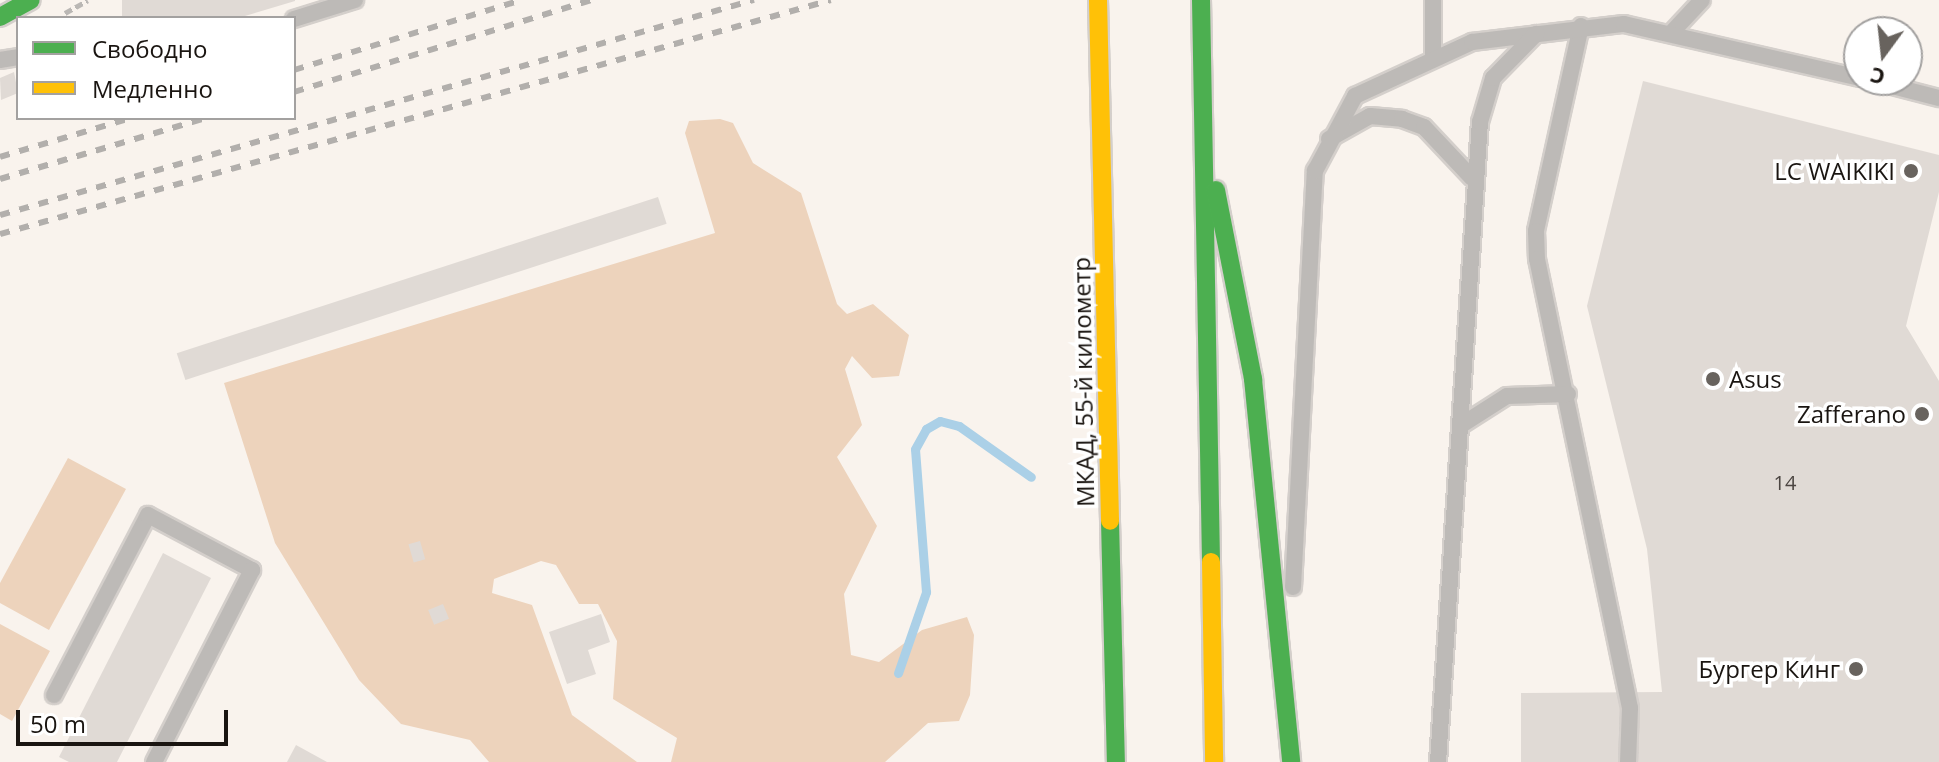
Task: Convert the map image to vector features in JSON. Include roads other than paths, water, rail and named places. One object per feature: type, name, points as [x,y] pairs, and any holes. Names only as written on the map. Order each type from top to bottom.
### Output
[{"type":"main road","points":[[0,17],[31,0]]},
{"type":"main road","name":"МКАД, 55-й километр","points":[[1098,0],[1115,711],[1113,762]]},
{"type":"main road","points":[[1201,0],[1214,762]]},
{"type":"main road","points":[[1202,45],[1208,0]]},
{"type":"main road","points":[[1203,122],[1253,379],[1290,711],[1291,762]]},
{"type":"lane","points":[[296,18],[355,0]]},
{"type":"lane","points":[[1433,0],[1433,55]]},
{"type":"lane","points":[[1673,31],[1702,0]]},
{"type":"lane","points":[[1581,26],[1536,231],[1543,301],[1568,394],[1630,708],[1628,762]]},
{"type":"lane","points":[[1290,711],[1300,357],[1315,171],[1326,141],[1355,96],[1433,55],[1540,30],[1581,26],[1673,31],[1843,74]]},
{"type":"lane","points":[[1438,762],[1437,694],[1463,424],[1472,178],[1493,78],[1513,49],[1540,30]]},
{"type":"lane","points":[[1326,141],[1370,116],[1402,119],[1424,127],[1472,178]]},
{"type":"lane","points":[[1463,424],[1507,396],[1568,394]]},
{"type":"lane","points":[[54,695],[148,515],[252,570],[154,762]]},
{"type":"waterway","points":[[898,673],[926,592],[915,449],[926,429],[940,421],[959,426],[1031,477]]},
{"type":"railway","points":[[296,69],[522,0]]},
{"type":"railway","points":[[296,91],[591,0]]},
{"type":"railway","points":[[0,215],[754,0]]},
{"type":"railway","points":[[0,234],[831,0]]},
{"type":"railway","points":[[0,157],[124,120]]},
{"type":"railway","points":[[0,179],[199,120]]},
{"type":"place","name":"LC WAIKIKI","points":[[1911,171]]},
{"type":"place","name":"Asus","points":[[1713,379]]},
{"type":"place","name":"Zafferano","points":[[1922,414]]},
{"type":"place","name":"Бургер Кинг","points":[[1856,669]]}]
